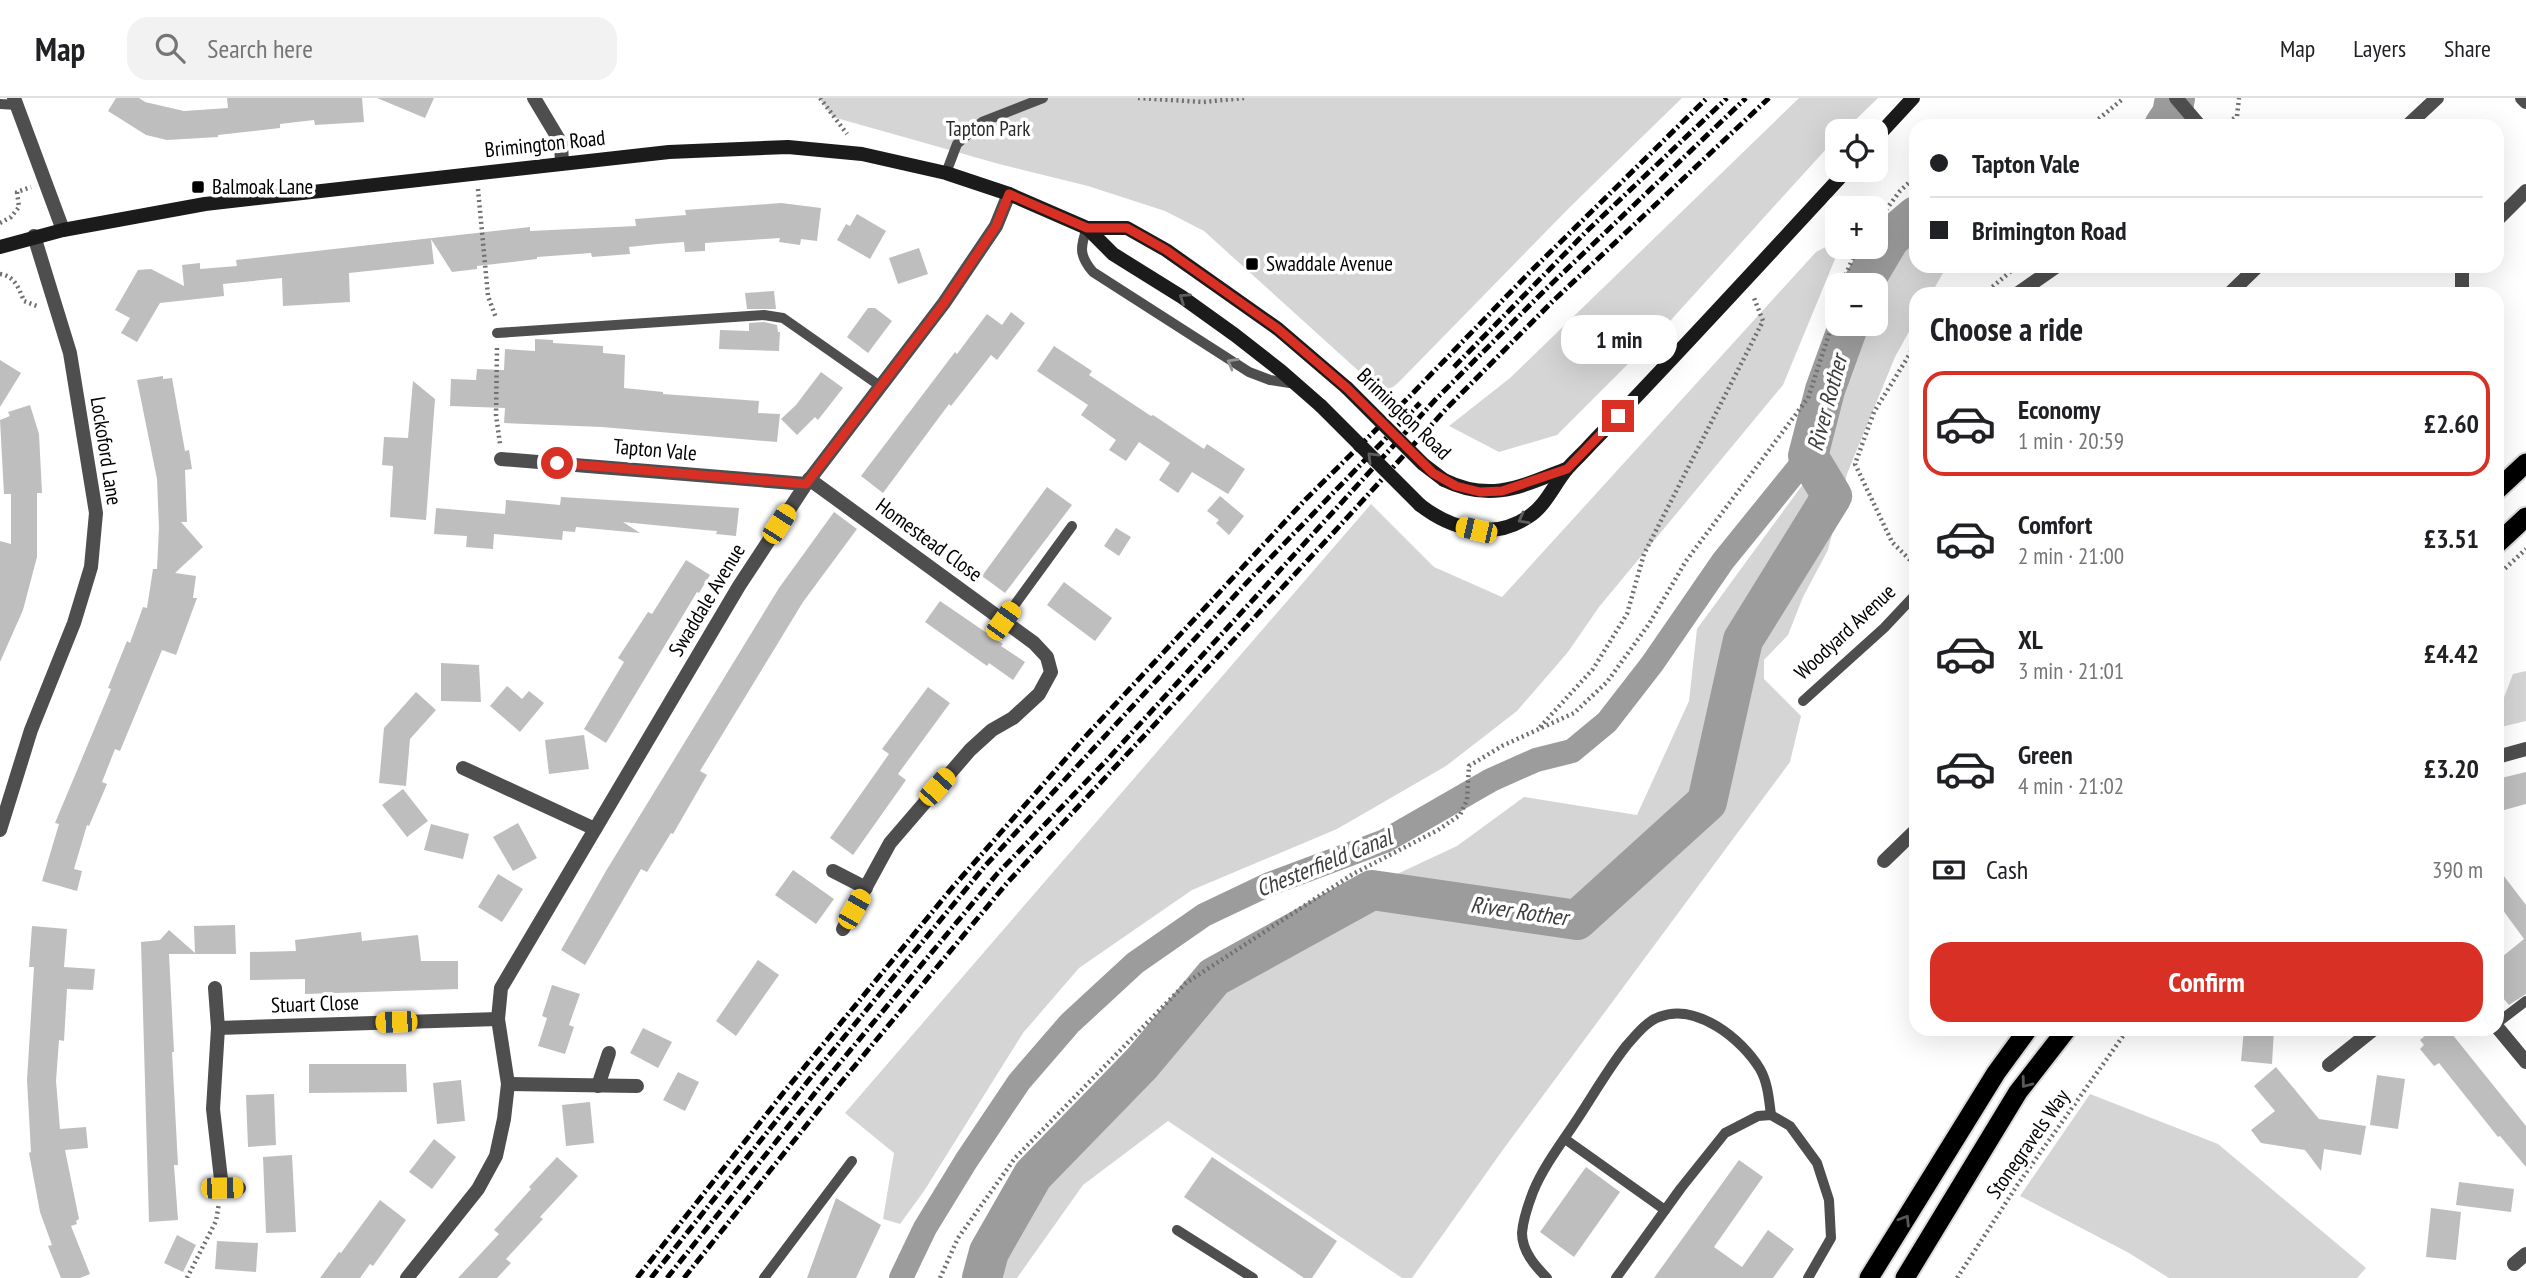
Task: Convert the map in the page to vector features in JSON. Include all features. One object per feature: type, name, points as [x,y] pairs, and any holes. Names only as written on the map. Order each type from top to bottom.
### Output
[{"type":"highway","points":[[2504,483],[2526,463]]},
{"type":"highway","points":[[2504,537],[2526,517]]},
{"type":"highway","points":[[1869,1278],[1996,1073],[2023,1036]]},
{"type":"highway","points":[[1905,1278],[2018,1093],[2062,1036]]},
{"type":"main road","points":[[1888,125],[1913,98]]},
{"type":"main road","name":"Brimington Road","points":[[0,247],[34,236],[205,204],[562,163],[669,152],[788,147],[862,154],[946,173],[1009,194],[1087,228],[1113,254],[1193,305],[1296,384],[1420,505],[1441,520],[1454,525],[1494,531],[1527,518],[1541,507],[1567,469],[1836,182]]},
{"type":"main road","name":"Brimington Road","points":[[1087,228],[1127,228],[1166,250],[1278,329],[1347,388],[1423,464],[1444,480],[1480,492],[1502,491],[1567,469]]},
{"type":"street","points":[[534,98],[558,136],[562,163]]},
{"type":"street","points":[[2176,98],[2194,119]]},
{"type":"street","points":[[2414,119],[2437,98]]},
{"type":"street","points":[[2522,98],[2526,103]]},
{"type":"street","points":[[16,102],[63,230]]},
{"type":"street","points":[[2504,213],[2526,191]]},
{"type":"street","name":"Swaddale Avenue","points":[[407,1278],[478,1189],[496,1156],[508,1084],[498,1019],[501,988],[739,586],[808,482],[944,303],[990,235],[1009,194]]},
{"type":"street","name":"Lockoford Lane","points":[[0,830],[31,730],[74,624],[91,567],[96,513],[70,353],[34,236]]},
{"type":"street","points":[[2027,287],[2047,273]]},
{"type":"street","points":[[2237,287],[2251,273]]},
{"type":"street","name":"Tapton Vale","points":[[502,459],[808,482]]},
{"type":"street","name":"Homestead Close","points":[[808,482],[1034,643],[1047,657],[1051,672],[1039,694],[1013,718],[992,730],[970,750],[890,843],[843,929]]},
{"type":"street","points":[[2504,755],[2526,750]]},
{"type":"street","points":[[463,768],[595,830]]},
{"type":"street","points":[[1884,862],[1909,837]]},
{"type":"street","points":[[833,871],[866,888]]},
{"type":"street","points":[[215,988],[218,1028],[213,1109],[222,1188],[239,1188]]},
{"type":"street","name":"Stuart Close","points":[[218,1028],[498,1019]]},
{"type":"street","points":[[2504,1034],[2526,1062]]},
{"type":"street","points":[[2329,1065],[2365,1036]]},
{"type":"street","points":[[598,1086],[609,1054]]},
{"type":"street","points":[[508,1084],[637,1086]]},
{"type":"lane","points":[[946,173],[957,144],[982,122],[1043,98]]},
{"type":"lane","points":[[0,104],[16,102]]},
{"type":"lane","points":[[1087,228],[1080,247],[1083,261],[1093,272],[1249,372],[1270,380],[1296,384]]},
{"type":"lane","points":[[497,333],[764,315],[783,318],[880,386]]},
{"type":"lane","points":[[1003,621],[1072,526]]},
{"type":"lane","name":"Woodyard Avenue","points":[[1803,701],[1884,628],[1909,601]]},
{"type":"lane","points":[[2504,1019],[2526,1001]]},
{"type":"lane","points":[[1548,1278],[1536,1267],[1522,1236],[1533,1191],[1627,1045],[1657,1017],[1672,1013],[1693,1015],[1732,1037],[1748,1052],[1760,1070],[1767,1087],[1771,1115]]},
{"type":"lane","points":[[1616,1278],[1725,1133],[1758,1116],[1771,1115],[1790,1126],[1817,1163],[1829,1200],[1831,1238],[1808,1278]]},
{"type":"lane","points":[[1565,1139],[1665,1210]]},
{"type":"lane","points":[[764,1278],[852,1161]]},
{"type":"lane","points":[[1177,1230],[1253,1278]]},
{"type":"path","points":[[820,98],[862,154]]},
{"type":"path","points":[[1139,98],[1203,102],[1244,98]]},
{"type":"path","points":[[2098,119],[2124,98]]},
{"type":"path","points":[[2233,119],[2237,116],[2239,98]]},
{"type":"path","points":[[476,173],[488,296],[496,314],[496,415],[502,459]]},
{"type":"path","points":[[0,223],[11,217],[19,207],[17,191],[46,183]]},
{"type":"path","points":[[1888,207],[1909,183]]},
{"type":"path","points":[[1992,287],[2009,273]]},
{"type":"path","points":[[0,274],[5,274],[17,284],[24,301]]},
{"type":"path","points":[[1537,730],[1593,669],[1627,614],[1644,554],[1763,321],[1747,279]]},
{"type":"path","points":[[940,1278],[958,1238],[1016,1158],[1185,983],[1353,874],[1460,816],[1468,800],[1469,766],[1502,746],[1574,713],[1607,682],[1649,624],[1686,561],[1808,398],[1828,336]]},
{"type":"path","points":[[1909,355],[1874,412],[1855,464],[1892,542],[1909,559]]},
{"type":"path","points":[[2504,570],[2526,550]]},
{"type":"path","name":"Stonegravels Way","points":[[1956,1278],[2018,1184],[2123,1036]]},
{"type":"path","points":[[187,1278],[216,1221],[222,1188]]},
{"type":"green space","name":"Tapton Park","points":[[819,98],[1682,98],[1384,394],[1204,231],[1165,211],[1088,186],[833,117]]},
{"type":"green space","points":[[1799,98],[1878,98],[1856,119],[1825,119],[1825,150],[1661,331],[1557,435],[1499,452],[1449,426],[1510,378]]},
{"type":"green space","points":[[1909,242],[1909,273],[1943,273],[1935,287],[1909,287],[1909,332],[1895,357],[1847,474],[1828,550],[1803,597],[1788,635],[1764,660],[1764,679],[1801,716],[1790,762],[1502,1151],[1412,1278],[1402,1278],[1168,1121],[1083,1185],[1017,1278],[963,1278],[1023,1174],[1195,997],[1365,889],[1457,846],[1524,797],[1637,815],[1689,701],[1697,629],[1806,480],[1855,336],[1888,336],[1888,273],[1885,273],[1896,250]]},
{"type":"green space","points":[[1825,247],[1825,259],[1835,259],[1829,273],[1825,273],[1825,283],[1783,385],[1599,607],[1568,652],[1517,711],[1446,766],[1337,829],[1192,890],[1079,968],[1023,1033],[924,1191],[900,1224],[883,1219],[894,1153],[845,1113],[1371,504],[1434,567],[1502,597],[1816,252]]},
{"type":"green space","points":[[2526,671],[2526,721],[2504,726],[2504,697],[2513,674]]},
{"type":"green space","points":[[2090,1094],[2218,1144],[2366,1268],[2357,1278],[2169,1278],[2129,1253],[2020,1196]]},
{"type":"building","points":[[116,98],[139,98],[145,102],[184,111],[228,108],[227,98],[362,98],[364,122],[315,125],[314,120],[218,137],[167,140],[146,135],[108,111]]},
{"type":"building","points":[[377,98],[434,98],[425,118]]},
{"type":"building","points":[[781,203],[821,208],[817,241],[801,239],[800,245],[779,242],[780,238],[705,243],[705,251],[685,252],[684,242],[657,244],[629,247],[630,254],[592,257],[591,253],[537,257],[452,272],[431,239],[434,264],[349,273],[350,302],[283,306],[282,278],[223,284],[224,296],[160,303],[137,342],[121,333],[130,318],[115,310],[138,270],[151,269],[184,286],[182,265],[200,263],[200,269],[237,266],[236,260],[530,227],[530,231],[636,226],[635,219],[686,215],[685,210]]},
{"type":"building","points":[[857,214],[886,231],[870,259],[837,240],[846,224],[850,226]]},
{"type":"building","points":[[919,248],[928,274],[898,284],[889,258]]},
{"type":"building","points":[[774,291],[776,309],[747,309],[745,293]]},
{"type":"building","points":[[868,308],[875,308],[892,321],[868,353],[847,337]]},
{"type":"building","points":[[1011,312],[1025,323],[997,360],[991,355],[951,406],[949,404],[883,493],[861,476],[987,314],[1002,325]]},
{"type":"building","points":[[749,323],[777,325],[780,332],[779,351],[719,349],[720,330],[749,331]]},
{"type":"building","points":[[535,339],[553,340],[553,343],[603,346],[603,353],[625,355],[624,388],[663,394],[759,401],[758,413],[780,414],[777,442],[602,427],[504,423],[505,408],[450,406],[451,379],[476,380],[477,369],[504,370],[505,349],[535,351]]},
{"type":"building","points":[[1054,346],[1092,371],[1089,375],[1151,416],[1204,449],[1207,444],[1245,469],[1228,494],[1192,472],[1178,493],[1159,480],[1170,463],[1139,442],[1126,461],[1109,450],[1116,440],[1081,415],[1088,405],[1037,371]]},
{"type":"building","points":[[0,360],[21,373],[0,407]]},
{"type":"building","points":[[821,372],[843,388],[818,420],[815,417],[797,435],[781,419],[796,405]]},
{"type":"building","points":[[163,376],[163,379],[172,378],[185,451],[189,450],[192,469],[185,470],[187,522],[181,522],[203,547],[175,573],[196,576],[193,598],[197,598],[176,655],[162,650],[120,751],[115,749],[102,782],[107,784],[89,826],[87,825],[74,869],[82,871],[77,891],[42,881],[59,824],[55,823],[111,689],[108,688],[127,641],[130,643],[143,607],[147,608],[153,569],[157,569],[157,479],[137,380]]},
{"type":"building","points":[[413,381],[435,399],[426,520],[390,517],[393,466],[382,465],[384,437],[408,438]]},
{"type":"building","points":[[30,405],[39,434],[42,493],[37,493],[37,557],[23,610],[0,662],[0,541],[11,544],[11,494],[4,494],[0,420],[10,416],[8,412]]},
{"type":"building","points":[[1047,487],[1072,505],[1005,593],[982,576]]},
{"type":"building","points":[[1220,496],[1244,516],[1229,535],[1216,523],[1219,520],[1207,511]]},
{"type":"building","points":[[561,497],[739,508],[736,536],[716,534],[717,531],[623,522],[640,533],[576,527],[575,532],[563,531],[562,540],[494,534],[493,549],[466,547],[467,536],[434,534],[436,508],[505,514],[506,500],[560,505]]},
{"type":"building","points":[[834,512],[857,529],[803,602],[700,771],[707,775],[673,834],[671,833],[647,872],[641,869],[585,965],[561,950],[606,871],[779,588]]},
{"type":"building","points":[[1116,528],[1131,537],[1119,556],[1104,546]]},
{"type":"building","points":[[686,560],[710,575],[699,593],[697,592],[606,743],[584,729],[624,662],[618,658],[648,612],[652,614]]},
{"type":"building","points":[[1064,582],[1112,618],[1095,641],[1047,605]]},
{"type":"building","points":[[940,601],[1025,662],[1013,680],[989,663],[987,666],[925,622]]},
{"type":"building","points":[[441,663],[479,665],[481,702],[441,701]]},
{"type":"building","points":[[507,686],[522,699],[529,691],[544,703],[520,732],[490,706]]},
{"type":"building","points":[[928,687],[950,703],[898,774],[906,780],[853,855],[830,838],[889,754],[882,749]]},
{"type":"building","points":[[416,692],[436,710],[410,739],[406,786],[379,783],[384,728]]},
{"type":"building","points":[[584,735],[589,769],[549,774],[545,740]]},
{"type":"building","points":[[2526,772],[2526,804],[2504,810],[2504,777]]},
{"type":"building","points":[[403,789],[428,821],[407,837],[382,805]]},
{"type":"building","points":[[518,823],[537,858],[513,871],[493,837]]},
{"type":"building","points":[[431,824],[469,834],[463,859],[424,850]]},
{"type":"building","points":[[793,870],[834,899],[816,924],[775,895]]},
{"type":"building","points":[[498,874],[523,889],[502,922],[478,907]]},
{"type":"building","points":[[2504,876],[2526,905],[2526,994],[2509,1005],[2504,999],[2504,955],[2524,939],[2504,912]]},
{"type":"building","points":[[235,925],[236,954],[169,954],[178,1165],[174,1165],[178,1220],[149,1222],[141,942],[160,940],[169,930],[195,953],[194,926]]},
{"type":"building","points":[[32,926],[67,929],[64,967],[95,969],[93,990],[67,989],[64,1041],[59,1040],[56,1081],[60,1129],[86,1127],[88,1148],[65,1150],[79,1219],[77,1224],[71,1226],[90,1274],[80,1278],[61,1278],[48,1246],[52,1245],[40,1212],[29,1153],[27,1080],[34,967],[29,967]]},
{"type":"building","points":[[361,932],[362,941],[418,935],[421,961],[458,961],[458,989],[305,994],[305,979],[250,980],[250,952],[296,951],[295,940]]},
{"type":"building","points":[[758,960],[779,975],[736,1036],[716,1021]]},
{"type":"building","points":[[552,985],[580,994],[569,1025],[574,1027],[565,1054],[538,1046],[547,1018],[542,1016]]},
{"type":"building","points":[[643,1028],[672,1042],[658,1068],[630,1053]]},
{"type":"building","points":[[2243,1036],[2274,1036],[2272,1064],[2241,1061]]},
{"type":"building","points":[[2425,1036],[2454,1036],[2526,1126],[2526,1167],[2500,1136],[2498,1137],[2439,1063],[2434,1066],[2420,1049],[2424,1045],[2420,1040]]},
{"type":"building","points":[[309,1064],[406,1064],[407,1092],[309,1093]]},
{"type":"building","points":[[2276,1067],[2319,1119],[2366,1126],[2361,1155],[2324,1149],[2321,1171],[2305,1150],[2261,1143],[2251,1130],[2275,1111],[2254,1086]]},
{"type":"building","points":[[678,1072],[699,1082],[685,1111],[663,1100]]},
{"type":"building","points":[[2377,1075],[2405,1079],[2398,1129],[2370,1125]]},
{"type":"building","points":[[461,1080],[465,1121],[437,1124],[433,1083]]},
{"type":"building","points":[[274,1094],[276,1145],[248,1147],[246,1095]]},
{"type":"building","points":[[590,1102],[594,1143],[566,1146],[562,1105]]},
{"type":"building","points":[[434,1139],[456,1157],[432,1189],[409,1172]]},
{"type":"building","points":[[292,1155],[296,1232],[266,1233],[263,1157]]},
{"type":"building","points":[[557,1157],[578,1176],[506,1259],[511,1263],[497,1278],[458,1278],[499,1234],[494,1230]]},
{"type":"building","points":[[1212,1157],[1337,1241],[1312,1278],[1304,1278],[1184,1197]]},
{"type":"building","points":[[1739,1160],[1763,1177],[1714,1247],[1742,1267],[1768,1230],[1794,1249],[1773,1278],[1654,1278]]},
{"type":"building","points":[[1586,1167],[1620,1192],[1574,1257],[1540,1232]]},
{"type":"building","points":[[2459,1182],[2514,1189],[2511,1212],[2456,1205]]},
{"type":"building","points":[[836,1198],[881,1225],[856,1278],[807,1278]]},
{"type":"building","points":[[380,1200],[406,1220],[373,1266],[370,1264],[360,1278],[320,1278],[339,1252],[341,1253]]},
{"type":"building","points":[[2431,1208],[2461,1212],[2456,1260],[2426,1257]]},
{"type":"building","points":[[177,1235],[196,1245],[183,1272],[164,1263]]},
{"type":"building","points":[[217,1241],[258,1243],[256,1272],[215,1269]]},
{"type":"waterway","name":"River Rother","points":[[2169,119],[2175,98]]},
{"type":"waterway","name":"River Rother","points":[[1869,273],[1890,238],[1909,222]]},
{"type":"waterway","name":"River Rother","points":[[982,1278],[989,1252],[1033,1175],[1142,1063],[1214,977],[1372,890],[1577,920],[1707,802],[1743,640],[1832,496],[1808,456],[1825,390],[1845,336]]},
{"type":"waterway","name":"Chesterfield Canal","points":[[901,1278],[925,1228],[1019,1082],[1070,1023],[1135,963],[1204,915],[1267,885],[1385,841],[1491,780],[1536,760],[1572,751],[1607,722],[1652,664],[1723,561],[1808,456]]},
{"type":"railway","points":[[637,1278],[784,1092],[952,888],[1084,738],[1306,499],[1528,274],[1707,98]]},
{"type":"railway","points":[[1454,367],[1588,230],[1727,98]]},
{"type":"railway","points":[[667,1278],[823,1083],[997,874],[1106,761],[1436,399],[1544,291],[1746,98]]},
{"type":"railway","points":[[684,1278],[833,1092],[1007,883],[1446,409],[1553,301],[1769,98]]},
{"type":"railway","points":[[651,1278],[812,1076],[985,866],[1251,578],[1420,403]]},
{"type":"place","name":"Balmoak Lane","points":[[198,187]]},
{"type":"place","name":"Swaddale Avenue","points":[[1252,264]]},
{"type":"route","points":[[557,463],[806,484],[944,303],[996,226],[1009,194],[1087,228],[1127,228],[1166,250],[1278,329],[1347,388],[1433,473],[1456,486],[1480,492],[1502,491],[1567,469],[1618,416]]}]
